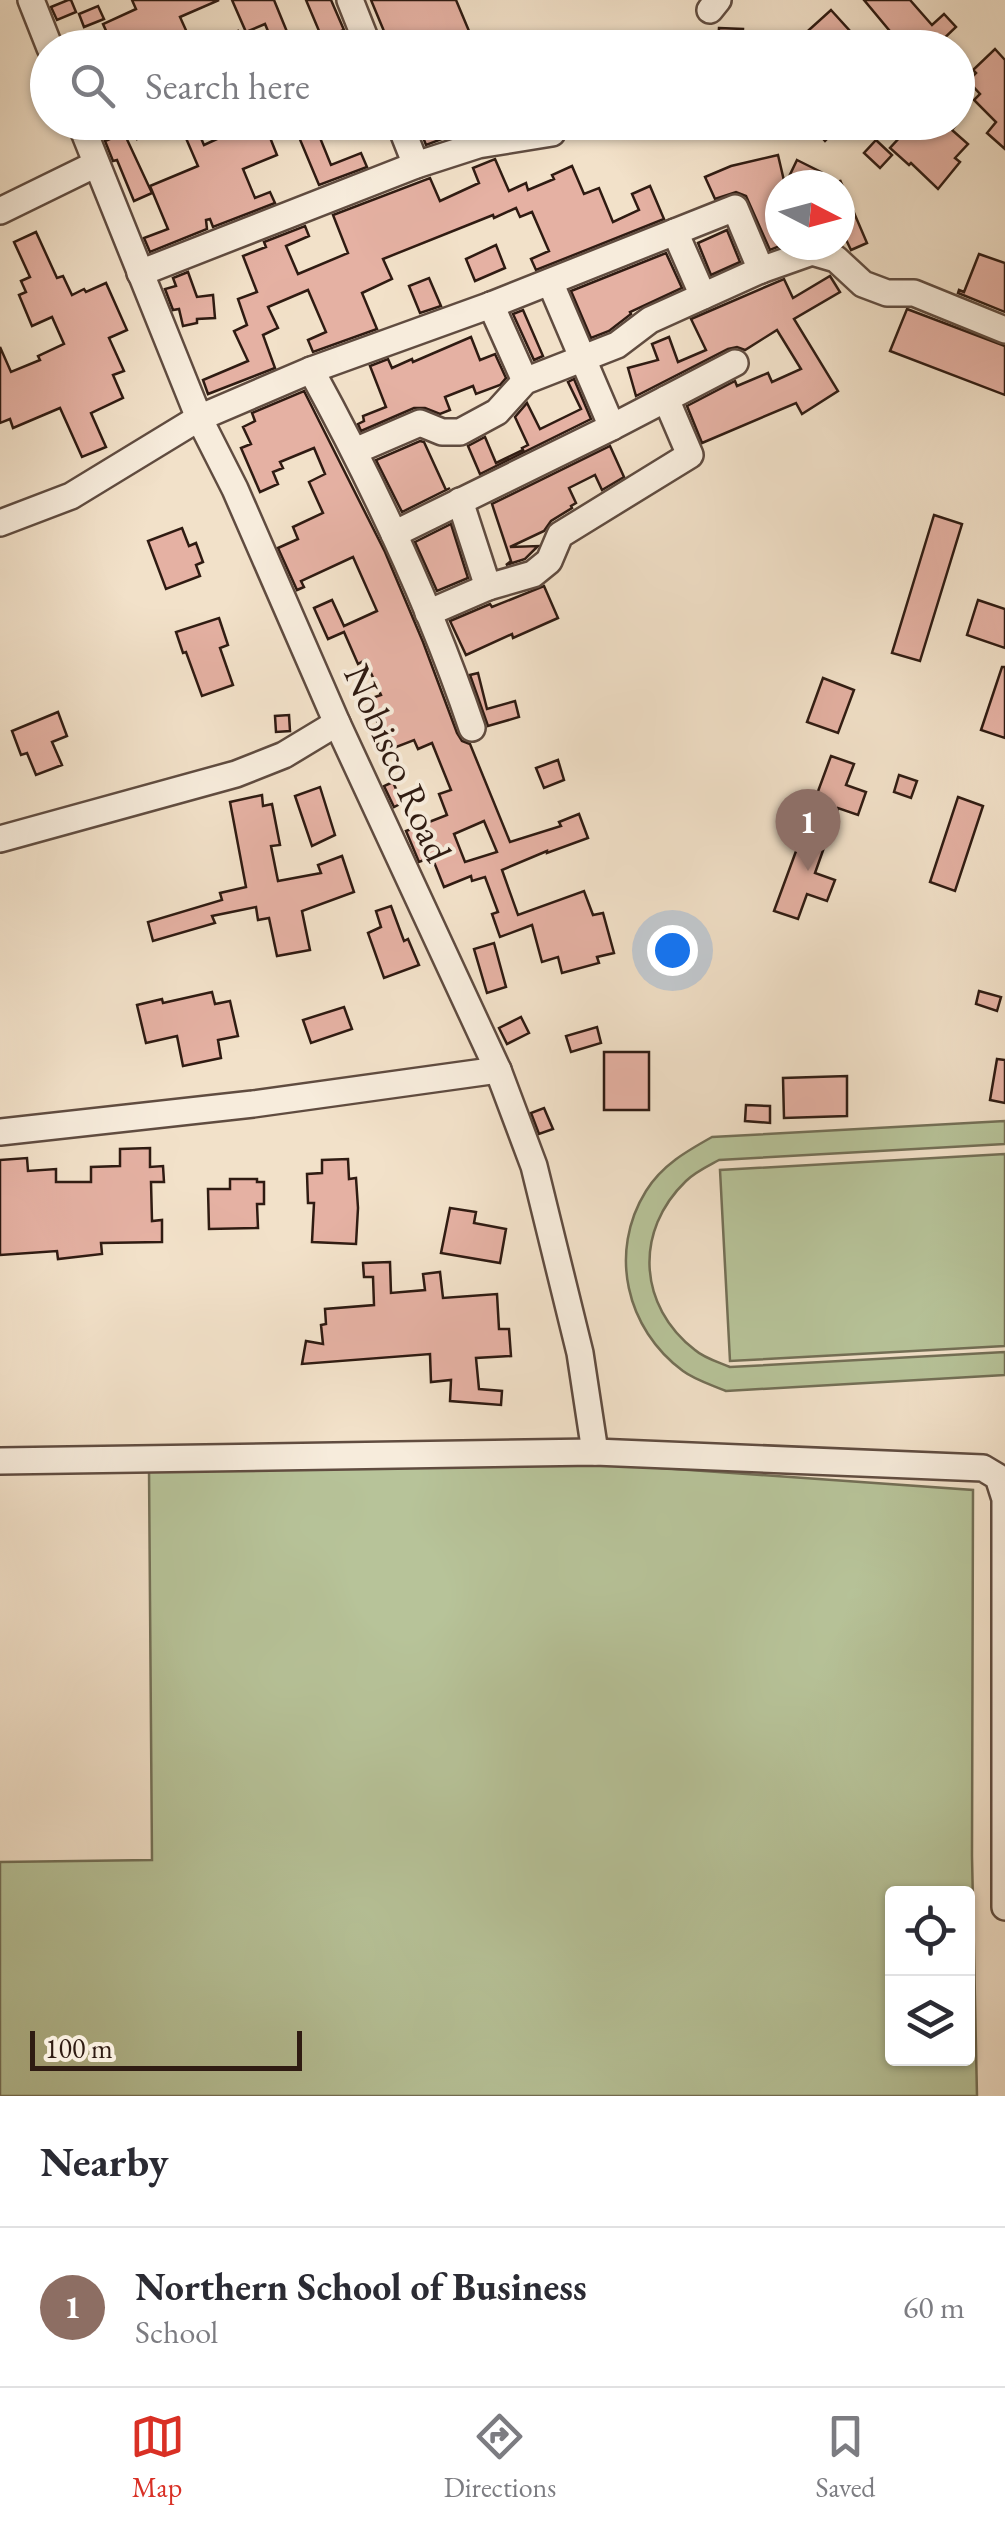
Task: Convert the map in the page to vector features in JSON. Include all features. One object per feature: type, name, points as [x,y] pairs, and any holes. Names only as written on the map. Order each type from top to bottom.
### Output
[{"type":"street","points":[[30,0],[42,30]]},
{"type":"street","points":[[350,0],[362,30]]},
{"type":"street","name":"Nobisco Road","points":[[87,140],[199,418],[235,489],[337,723],[498,1070],[534,1166],[580,1354],[595,1452]]},
{"type":"street","points":[[406,140],[416,165]]},
{"type":"street","points":[[140,273],[416,165],[478,145],[509,140]]},
{"type":"street","points":[[0,211],[96,164]]},
{"type":"street","points":[[0,523],[71,496],[199,418],[312,370],[491,305],[735,208],[761,270]]},
{"type":"street","points":[[675,232],[702,296]]},
{"type":"street","points":[[356,451],[420,423],[442,432],[460,432],[497,412],[524,381],[617,345],[650,320],[761,270],[812,252],[836,260],[863,284],[887,293],[914,293],[1005,330]]},
{"type":"street","points":[[550,282],[612,427]]},
{"type":"street","points":[[491,305],[524,381]]},
{"type":"street","points":[[394,534],[735,363]]},
{"type":"street","points":[[312,370],[356,451],[394,534],[472,728]]},
{"type":"street","points":[[428,613],[488,587],[534,574],[548,561],[560,534],[690,454],[666,398]]},
{"type":"street","points":[[460,501],[488,587]]},
{"type":"street","points":[[0,840],[236,774],[284,756],[337,723]]},
{"type":"street","points":[[0,1132],[253,1104],[498,1070]]},
{"type":"street","points":[[0,1461],[595,1452],[983,1468],[998,1477],[1005,1499],[1005,1908]]},
{"type":"green space","points":[[1005,1121],[1005,1144],[719,1160],[690,1178],[669,1201],[657,1222],[650,1268],[653,1290],[676,1332],[699,1353],[730,1367],[1005,1352],[1005,1375],[726,1391],[683,1371],[648,1334],[629,1288],[628,1239],[634,1215],[652,1182],[693,1148],[712,1137]]},
{"type":"green space","points":[[1005,1154],[1005,1346],[730,1361],[720,1170]]},
{"type":"green space","points":[[576,1462],[973,1490],[973,1886],[885,1886],[885,2066],[975,2066],[975,2000],[977,2096],[0,2096],[0,1862],[152,1860],[149,1468]]},
{"type":"building","points":[[68,0],[76,12],[57,20],[51,7]]},
{"type":"building","points":[[132,0],[219,0],[180,17],[186,30],[106,30],[103,24],[136,9]]},
{"type":"building","points":[[232,0],[274,0],[286,30],[268,30],[265,24],[245,30]]},
{"type":"building","points":[[306,0],[331,0],[344,30],[319,30]]},
{"type":"building","points":[[371,0],[456,0],[469,30],[384,30]]},
{"type":"building","points":[[864,0],[910,0],[932,25],[944,14],[956,27],[953,30],[889,30]]},
{"type":"building","points":[[98,6],[104,19],[84,27],[79,14]]},
{"type":"building","points":[[831,10],[849,30],[809,30]]},
{"type":"building","points":[[995,49],[1005,60],[1005,149],[987,133],[996,122],[975,101],[980,94],[975,89],[975,68]]},
{"type":"building","points":[[127,140],[152,193],[134,201],[105,141]]},
{"type":"building","points":[[187,140],[202,140],[204,145],[215,140],[271,140],[277,155],[243,169],[255,198],[270,192],[275,203],[213,227],[210,219],[206,220],[207,229],[150,252],[144,238],[168,229],[150,186],[198,166]]},
{"type":"building","points":[[300,140],[321,140],[331,165],[361,153],[367,167],[319,185]]},
{"type":"building","points":[[876,140],[892,155],[880,168],[864,153]]},
{"type":"building","points":[[897,140],[963,140],[968,144],[955,158],[960,162],[938,189],[890,148]]},
{"type":"building","points":[[778,155],[782,170],[765,170],[765,239],[746,196],[736,192],[715,199],[705,177],[731,166]]},
{"type":"building","points":[[495,159],[509,191],[526,183],[528,190],[572,166],[584,194],[599,188],[613,222],[639,210],[632,194],[650,186],[664,219],[536,270],[531,259],[549,251],[532,212],[520,217],[516,208],[494,218],[493,215],[383,259],[392,279],[362,293],[377,329],[313,352],[308,340],[326,332],[308,290],[268,307],[278,328],[263,335],[275,368],[208,394],[203,380],[248,361],[234,331],[247,325],[238,299],[257,292],[243,256],[266,247],[264,242],[305,226],[309,236],[286,246],[298,274],[348,253],[333,215],[430,178],[440,201],[479,183],[473,168]]},
{"type":"building","points":[[797,160],[817,170],[792,170]]},
{"type":"building","points":[[855,215],[867,243],[855,248]]},
{"type":"building","points":[[727,230],[740,262],[711,275],[698,243]]},
{"type":"building","points":[[36,232],[57,278],[63,276],[72,295],[106,283],[127,330],[109,338],[124,371],[113,375],[123,398],[91,413],[106,447],[82,457],[60,408],[13,428],[10,419],[0,423],[0,347],[11,372],[64,344],[52,317],[32,326],[19,295],[26,292],[21,281],[30,277],[14,242]]},
{"type":"building","points":[[496,245],[505,268],[475,281],[466,259]]},
{"type":"building","points":[[666,253],[682,288],[630,312],[609,331],[591,338],[571,291]]},
{"type":"building","points":[[979,254],[1005,263],[1005,312],[958,293],[964,292]]},
{"type":"building","points":[[188,272],[197,297],[213,295],[215,318],[197,319],[197,323],[183,326],[179,309],[173,310],[165,289],[176,286],[173,278]]},
{"type":"building","points":[[830,276],[840,292],[794,319],[838,391],[802,414],[796,403],[702,443],[687,406],[735,381],[737,386],[768,373],[772,382],[801,369],[777,330],[745,350],[728,349],[636,396],[628,368],[658,360],[652,344],[669,337],[678,362],[706,350],[691,319],[784,279],[793,298]]},
{"type":"building","points":[[429,278],[441,306],[420,313],[409,286]]},
{"type":"building","points":[[907,309],[1005,346],[1005,395],[890,351]]},
{"type":"building","points":[[523,310],[543,356],[534,360],[513,314]]},
{"type":"building","points":[[471,337],[480,360],[495,354],[506,378],[500,385],[476,394],[473,386],[445,397],[450,410],[440,414],[414,408],[361,431],[358,424],[364,421],[363,416],[386,407],[370,366],[388,359],[392,368],[412,359],[413,362]]},
{"type":"building","points":[[574,379],[591,419],[480,474],[468,446],[485,437],[496,463],[523,450],[528,445],[515,417],[527,403],[540,429],[581,409],[568,382]]},
{"type":"building","points":[[304,391],[385,552],[457,733],[470,744],[510,842],[561,826],[559,822],[579,814],[588,838],[502,870],[518,915],[584,891],[593,915],[603,913],[614,953],[597,957],[599,963],[562,973],[558,957],[542,962],[532,925],[500,937],[492,914],[498,912],[485,877],[472,881],[471,876],[444,887],[432,857],[419,862],[406,831],[447,815],[439,794],[451,790],[432,743],[418,749],[414,740],[386,751],[369,699],[381,695],[365,660],[358,664],[344,632],[328,639],[314,608],[332,600],[344,626],[377,611],[353,557],[301,581],[304,587],[297,590],[278,548],[298,539],[293,527],[323,513],[309,482],[325,474],[314,448],[280,462],[283,468],[273,472],[278,484],[260,492],[241,448],[251,444],[243,427],[255,421],[252,413]],"holes":[[[484,821],[497,852],[465,862],[454,834]]]},
{"type":"building","points":[[424,442],[446,490],[402,512],[376,460]]},
{"type":"building","points":[[610,446],[624,477],[602,490],[595,475],[569,488],[576,503],[572,508],[551,521],[544,531],[510,547],[538,546],[525,559],[506,565],[511,561],[492,504]]},
{"type":"building","points":[[934,515],[962,524],[920,661],[892,653]]},
{"type":"building","points":[[451,524],[468,578],[437,591],[415,542]]},
{"type":"building","points":[[182,528],[189,546],[196,543],[203,562],[196,565],[200,576],[166,589],[148,541]]},
{"type":"building","points":[[544,586],[558,618],[466,655],[450,621]]},
{"type":"building","points":[[978,600],[1005,609],[1005,648],[967,635]]},
{"type":"building","points":[[219,618],[228,645],[220,648],[233,685],[202,696],[176,632]]},
{"type":"building","points":[[1005,667],[1005,738],[981,730]]},
{"type":"building","points":[[478,673],[487,709],[515,701],[519,717],[488,726],[470,675]]},
{"type":"building","points":[[823,678],[854,690],[838,733],[807,722]]},
{"type":"building","points":[[58,712],[67,736],[52,742],[62,765],[36,775],[27,753],[21,755],[12,731]]},
{"type":"building","points":[[289,715],[290,731],[276,732],[275,716]]},
{"type":"building","points":[[831,756],[854,764],[846,785],[866,792],[858,815],[838,808],[815,873],[835,880],[827,901],[807,894],[798,919],[774,911]]},
{"type":"building","points":[[558,760],[564,780],[544,788],[536,768]]},
{"type":"building","points":[[899,775],[917,781],[911,798],[894,792]]},
{"type":"building","points":[[393,782],[402,803],[394,807],[384,786]]},
{"type":"building","points":[[320,787],[335,835],[312,846],[295,796]]},
{"type":"building","points":[[262,795],[263,806],[272,804],[280,845],[271,846],[278,881],[321,873],[318,865],[342,856],[354,892],[302,911],[310,950],[277,956],[269,918],[258,920],[256,907],[212,916],[215,923],[153,941],[148,922],[222,900],[220,893],[246,887],[230,802]]},
{"type":"building","points":[[958,797],[983,806],[955,891],[930,882]]},
{"type":"building","points":[[391,906],[404,941],[408,939],[419,965],[384,978],[368,933],[381,927],[376,911]]},
{"type":"building","points":[[494,943],[506,987],[487,993],[474,949]]},
{"type":"building","points":[[979,991],[1001,997],[997,1011],[976,1004]]},
{"type":"building","points":[[212,992],[215,1004],[230,1001],[238,1036],[218,1040],[221,1058],[183,1066],[177,1036],[146,1043],[137,1005]]},
{"type":"building","points":[[344,1007],[352,1029],[311,1043],[303,1020]]},
{"type":"building","points":[[521,1017],[529,1033],[507,1044],[499,1028]]},
{"type":"building","points":[[597,1027],[601,1043],[571,1052],[566,1036]]},
{"type":"building","points":[[604,1052],[649,1052],[649,1110],[604,1110]]},
{"type":"building","points":[[997,1059],[1005,1060],[1005,1103],[990,1100]]},
{"type":"building","points":[[847,1076],[847,1116],[784,1118],[783,1078]]},
{"type":"building","points":[[746,1105],[770,1106],[770,1123],[745,1121]]},
{"type":"building","points":[[544,1108],[553,1129],[539,1134],[531,1113]]},
{"type":"building","points":[[150,1148],[150,1167],[163,1166],[164,1182],[151,1182],[152,1221],[162,1220],[162,1242],[101,1243],[102,1254],[58,1259],[57,1251],[0,1255],[0,1160],[27,1158],[28,1171],[56,1169],[56,1182],[91,1182],[91,1167],[120,1166],[120,1149]]},
{"type":"building","points":[[348,1159],[349,1179],[356,1178],[356,1244],[312,1242],[314,1203],[308,1203],[307,1174],[322,1173],[322,1160]]},
{"type":"building","points":[[230,1179],[264,1182],[264,1204],[257,1204],[258,1228],[209,1229],[208,1189],[230,1189]]},
{"type":"building","points":[[450,1208],[476,1212],[474,1223],[506,1229],[500,1263],[441,1253]]},
{"type":"building","points":[[390,1262],[391,1293],[425,1290],[423,1274],[440,1272],[443,1298],[497,1294],[499,1329],[509,1329],[511,1356],[476,1358],[479,1389],[502,1391],[501,1405],[450,1401],[451,1380],[431,1382],[430,1354],[302,1364],[306,1341],[323,1344],[321,1325],[326,1324],[325,1309],[374,1305],[373,1277],[364,1277],[363,1263]]},
{"type":"place","name":"Northern School of Business","points":[[808,871]]}]
